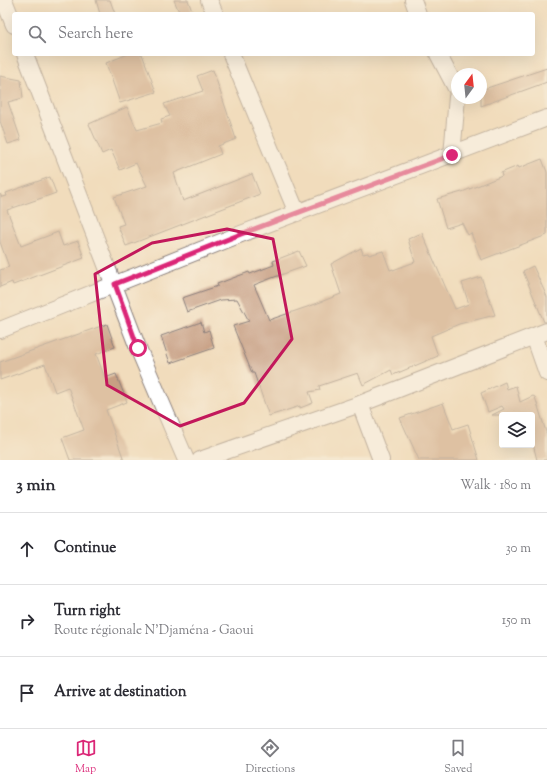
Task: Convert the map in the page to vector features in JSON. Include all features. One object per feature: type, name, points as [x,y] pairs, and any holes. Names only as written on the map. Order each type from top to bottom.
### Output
[{"type":"street","points":[[4,0],[12,20]]},
{"type":"street","points":[[209,0],[214,12]]},
{"type":"street","points":[[413,0],[417,12]]},
{"type":"street","points":[[26,56],[115,284],[138,348],[186,460]]},
{"type":"street","points":[[232,56],[297,213]]},
{"type":"street","points":[[439,56],[451,79]]},
{"type":"street","points":[[452,155],[456,104]]},
{"type":"street","points":[[0,330],[297,213],[547,118]]},
{"type":"street","points":[[200,460],[360,404],[540,333],[547,373]]},
{"type":"street","points":[[360,404],[381,460]]},
{"type":"highlighted area","points":[[227,229],[273,239],[292,339],[244,403],[180,426],[107,385],[95,274],[152,243]]},
{"type":"building","points":[[96,0],[110,0],[114,12],[99,12]]},
{"type":"building","points":[[174,0],[188,0],[192,12],[179,12]]},
{"type":"building","points":[[123,56],[143,56],[156,92],[120,103],[106,63]]},
{"type":"building","points":[[547,68],[547,82],[487,104],[487,88]]},
{"type":"building","points":[[213,70],[236,139],[218,146],[221,154],[174,173],[183,201],[252,174],[260,194],[126,246],[118,226],[124,224],[114,197],[147,186],[136,163],[120,170],[111,150],[102,154],[89,124],[127,107],[137,130],[162,123],[161,119],[170,116],[164,104],[203,91],[197,76]]},
{"type":"building","points":[[0,76],[21,80],[23,98],[8,102],[21,140],[8,144],[0,121]]},
{"type":"building","points":[[542,159],[547,172],[547,235],[481,260],[471,233],[468,235],[462,223],[446,228],[437,199],[462,192],[502,176],[501,173]]},
{"type":"building","points":[[50,177],[56,193],[7,210],[21,246],[58,232],[63,246],[78,241],[84,258],[13,285],[12,282],[0,287],[0,270],[9,267],[0,242],[0,194],[2,197],[7,196],[6,193]]},
{"type":"building","points":[[422,233],[455,309],[469,304],[462,283],[481,277],[495,315],[459,324],[431,336],[438,356],[393,375],[391,370],[363,385],[358,373],[319,386],[320,390],[309,392],[313,403],[300,408],[300,406],[269,416],[254,373],[252,373],[233,326],[249,321],[237,299],[221,300],[187,312],[182,298],[218,286],[217,284],[249,272],[250,274],[274,265],[273,261],[299,251],[306,266],[254,285],[269,320],[341,294],[331,264],[361,248],[363,254],[368,253],[369,255],[383,251],[390,270],[415,262],[408,239]]},
{"type":"building","points":[[533,266],[547,297],[547,322],[544,322],[523,271]]},
{"type":"building","points":[[201,322],[204,332],[209,330],[214,348],[170,363],[161,336]]},
{"type":"building","points":[[107,324],[115,347],[96,354],[105,378],[116,374],[127,402],[106,410],[124,460],[70,460],[62,438],[84,430],[68,387],[55,392],[45,364],[0,380],[0,362]]},
{"type":"building","points":[[505,382],[507,389],[516,386],[520,402],[533,396],[535,397],[547,435],[547,460],[537,460],[534,448],[535,412],[499,412],[499,415],[492,415],[504,409],[502,406],[488,412],[481,393]]},
{"type":"building","points":[[443,403],[453,429],[468,424],[479,460],[419,460],[400,418]]},
{"type":"route","points":[[138,348],[115,284],[241,234],[452,155]]}]
